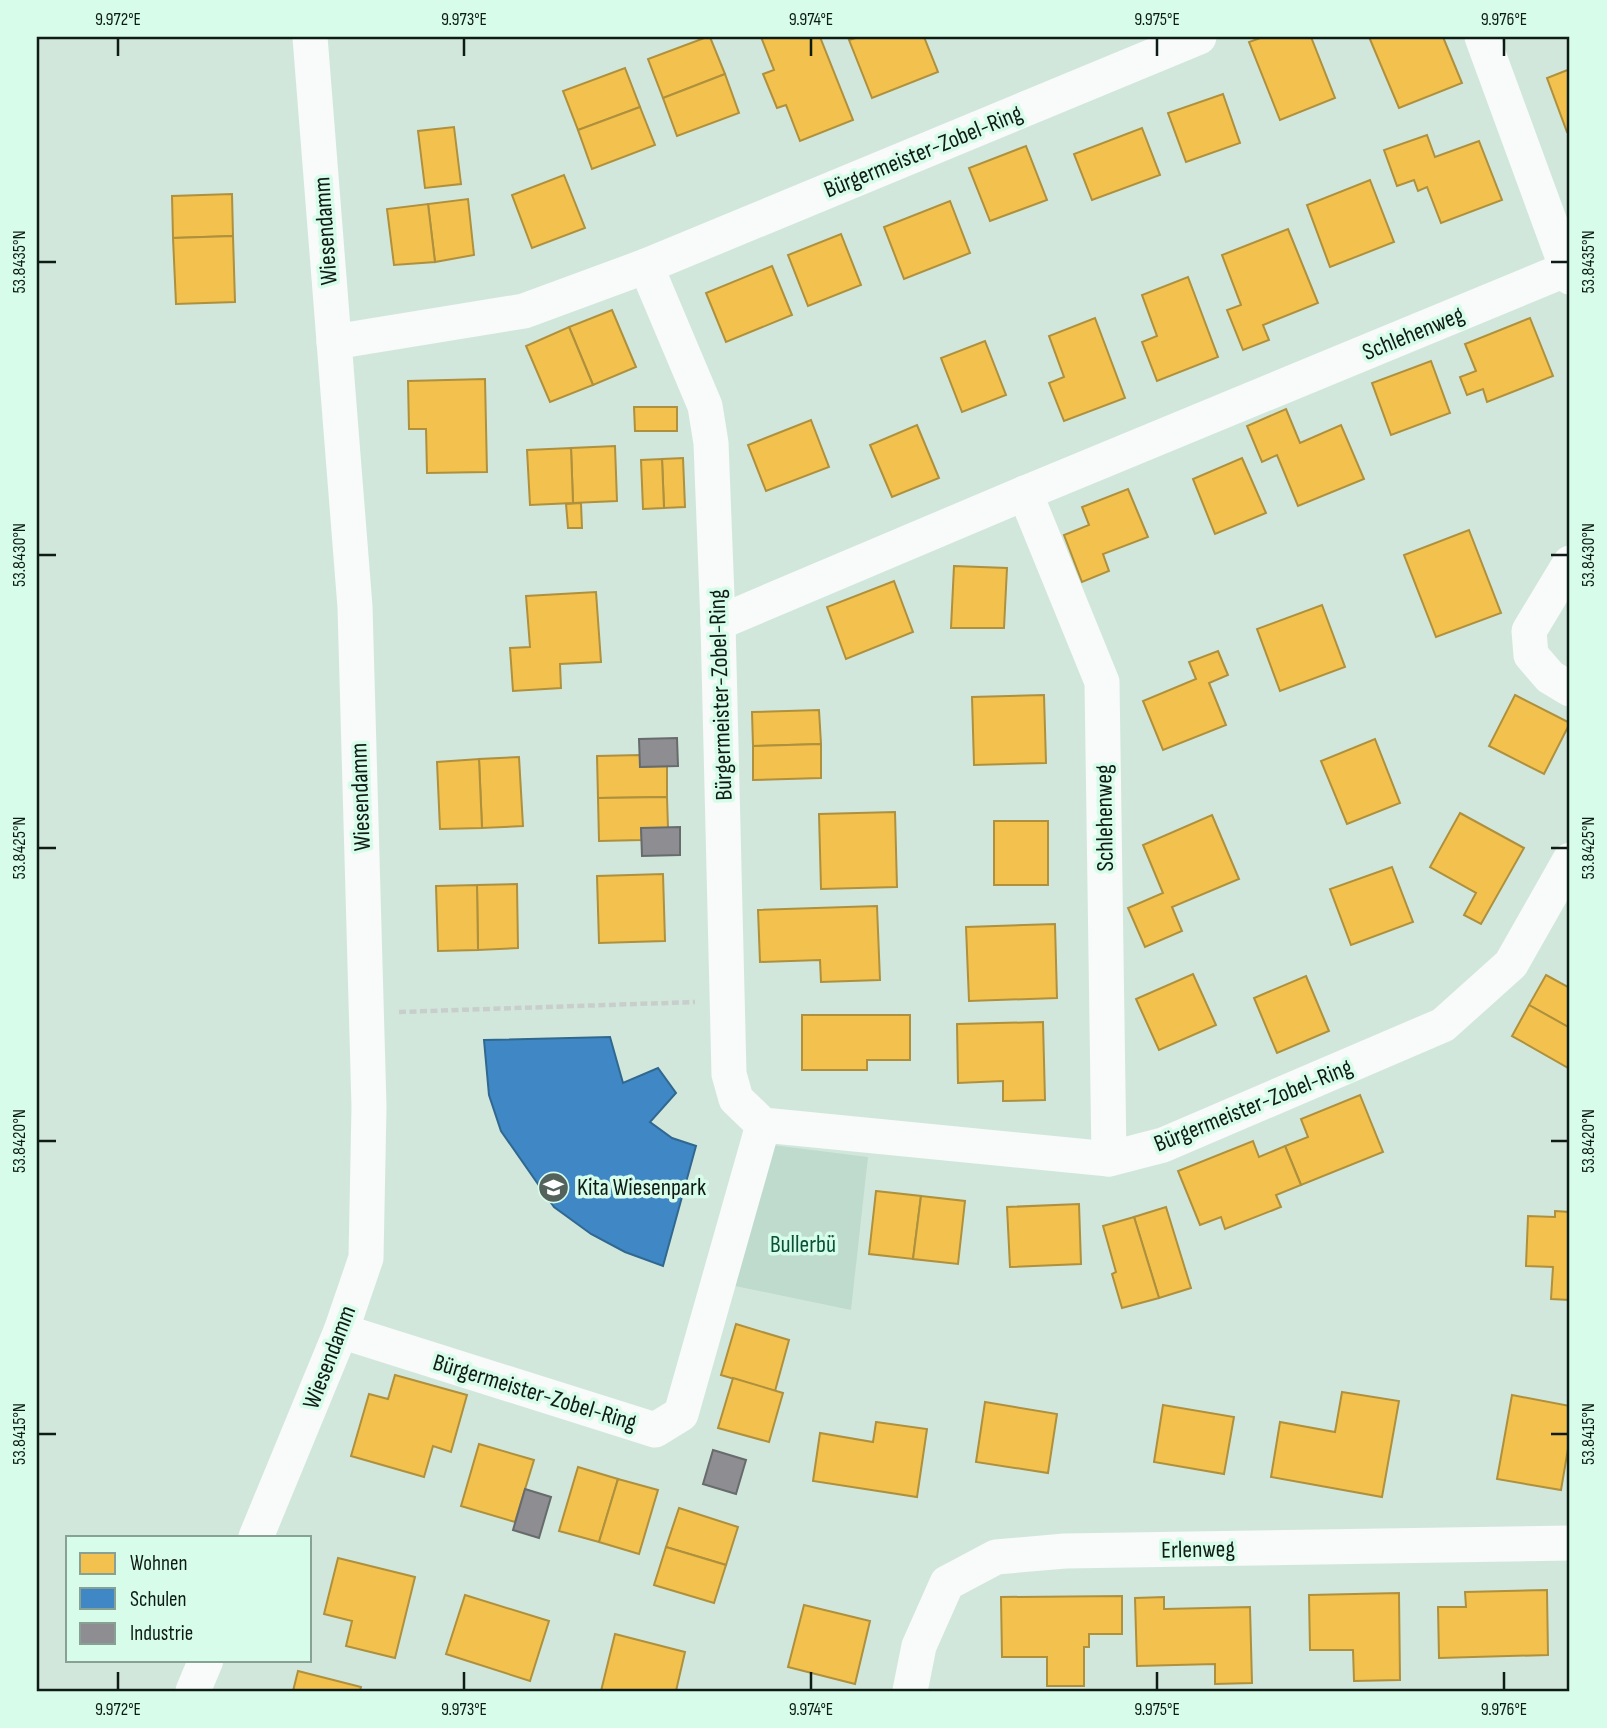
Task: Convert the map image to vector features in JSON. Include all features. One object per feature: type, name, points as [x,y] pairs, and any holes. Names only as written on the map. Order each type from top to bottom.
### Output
[{"type":"street","name":"Wiesendamm","points":[[256,1536],[341,1331],[366,1258],[369,1107],[355,607],[310,37]]},
{"type":"street","name":"Bürgermeister-Zobel-Ring","points":[[334,342],[524,311],[646,266],[1199,37]]},
{"type":"street","points":[[1482,37],[1569,273]]},
{"type":"street","name":"Bürgermeister-Zobel-Ring","points":[[646,266],[705,406],[711,443],[729,1074],[736,1099],[763,1125],[1109,1159],[1163,1145],[1443,1025],[1511,964],[1570,860]]},
{"type":"street","name":"Schlehenweg","points":[[718,623],[1025,493],[1569,273]]},
{"type":"street","name":"Schlehenweg","points":[[1025,493],[1102,682],[1109,1159]]},
{"type":"street","points":[[1570,563],[1529,631],[1531,655],[1550,677],[1570,689]]},
{"type":"street","name":"Bürgermeister-Zobel-Ring","points":[[341,1331],[655,1430],[681,1413],[763,1125]]},
{"type":"street","name":"Erlenweg","points":[[910,1691],[919,1646],[947,1583],[996,1557],[1065,1551],[1570,1543]]},
{"type":"street","points":[[193,1691],[205,1662]]},
{"type":"path","points":[[367,1013],[728,1000]]},
{"type":"green space","name":"Bullerbü","points":[[772,1145],[868,1157],[851,1310],[735,1286]]},
{"type":"building: Wohnen","points":[[710,37],[725,74],[663,98],[648,59]]},
{"type":"building: Wohnen","points":[[761,37],[820,37],[853,120],[800,141],[786,105],[777,108],[763,74],[774,70]]},
{"type":"building: Wohnen","points":[[859,37],[924,37],[938,72],[872,98],[849,40]]},
{"type":"building: Wohnen","points":[[1263,37],[1311,37],[1335,98],[1280,120],[1249,42]]},
{"type":"building: Wohnen","points":[[1369,37],[1443,37],[1462,83],[1399,108]]},
{"type":"building: Wohnen","points":[[625,68],[640,107],[578,130],[563,91]]},
{"type":"building: Wohnen","points":[[1570,69],[1570,131],[1567,132],[1547,78]]},
{"type":"building: Wohnen","points":[[725,74],[739,113],[677,136],[663,98]]},
{"type":"building: Wohnen","points":[[1223,94],[1240,143],[1186,162],[1168,113]]},
{"type":"building: Wohnen","points":[[640,107],[655,145],[592,169],[578,130]]},
{"type":"building: Wohnen","points":[[454,127],[461,184],[425,188],[418,131]]},
{"type":"building: Wohnen","points":[[1142,128],[1160,175],[1092,200],[1074,154]]},
{"type":"building: Wohnen","points":[[1427,135],[1435,157],[1479,141],[1502,200],[1441,223],[1427,187],[1418,191],[1414,180],[1397,186],[1384,150]]},
{"type":"building: Wohnen","points":[[1026,146],[1047,200],[990,221],[969,168]]},
{"type":"building: Wohnen","points":[[564,175],[585,228],[532,248],[512,195]]},
{"type":"building: Wohnen","points":[[1370,180],[1394,242],[1330,267],[1307,205]]},
{"type":"building: Wohnen","points":[[232,194],[233,236],[173,238],[172,196]]},
{"type":"building: Wohnen","points":[[468,199],[474,255],[435,262],[428,204]]},
{"type":"building: Wohnen","points":[[950,201],[970,253],[904,279],[884,227]]},
{"type":"building: Wohnen","points":[[428,204],[435,262],[394,265],[387,209]]},
{"type":"building: Wohnen","points":[[1288,229],[1318,303],[1263,325],[1269,340],[1243,350],[1227,310],[1241,305],[1222,255]]},
{"type":"building: Wohnen","points":[[841,234],[861,285],[808,306],[788,255]]},
{"type":"building: Wohnen","points":[[233,236],[235,302],[176,304],[173,238]]},
{"type":"building: Wohnen","points":[[772,266],[792,315],[726,342],[706,293]]},
{"type":"building: Wohnen","points":[[1188,277],[1218,357],[1157,381],[1142,342],[1157,336],[1142,295]]},
{"type":"building: Wohnen","points":[[612,310],[636,367],[593,385],[569,327]]},
{"type":"building: Wohnen","points":[[1095,318],[1125,398],[1064,421],[1049,383],[1064,377],[1049,336]]},
{"type":"building: Wohnen","points":[[1530,318],[1553,376],[1487,402],[1483,389],[1467,395],[1460,377],[1476,371],[1465,344]]},
{"type":"building: Wohnen","points":[[569,327],[593,385],[550,402],[526,346]]},
{"type":"building: Wohnen","points":[[985,341],[1006,395],[962,412],[941,358]]},
{"type":"building: Wohnen","points":[[1431,361],[1450,413],[1391,435],[1372,383]]},
{"type":"building: Wohnen","points":[[485,379],[487,472],[427,473],[426,429],[409,429],[408,381]]},
{"type":"building: Wohnen","points":[[634,407],[677,407],[677,431],[635,431]]},
{"type":"building: Wohnen","points":[[1286,409],[1300,443],[1341,425],[1364,479],[1298,506],[1277,455],[1262,462],[1247,426]]},
{"type":"building: Wohnen","points":[[811,420],[829,467],[766,491],[748,445]]},
{"type":"building: Wohnen","points":[[917,425],[939,478],[892,497],[870,445]]},
{"type":"building: Wohnen","points":[[615,446],[617,501],[573,503],[571,448]]},
{"type":"building: Wohnen","points":[[571,448],[573,503],[530,505],[527,450]]},
{"type":"building: Wohnen","points":[[683,458],[685,507],[664,508],[662,459]]},
{"type":"building: Wohnen","points":[[1242,458],[1266,513],[1215,534],[1193,479]]},
{"type":"building: Wohnen","points":[[662,459],[664,508],[643,509],[641,460]]},
{"type":"building: Wohnen","points":[[1128,489],[1148,537],[1103,554],[1109,571],[1082,582],[1064,535],[1089,525],[1082,507]]},
{"type":"building: Wohnen","points":[[581,503],[582,528],[568,528],[566,504]]},
{"type":"building: Wohnen","points":[[1469,530],[1501,613],[1436,637],[1404,555]]},
{"type":"building: Wohnen","points":[[954,566],[1007,568],[1004,628],[951,628]]},
{"type":"building: Wohnen","points":[[894,581],[913,632],[846,659],[827,607]]},
{"type":"building: Wohnen","points":[[596,592],[601,662],[560,664],[561,688],[513,691],[510,648],[530,647],[526,596]]},
{"type":"building: Wohnen","points":[[1322,605],[1345,667],[1280,691],[1257,629]]},
{"type":"building: Wohnen","points":[[1218,651],[1228,675],[1209,683],[1226,725],[1163,750],[1143,701],[1196,679],[1189,662]]},
{"type":"building: Wohnen","points":[[1044,695],[1046,763],[974,765],[972,697]]},
{"type":"building: Wohnen","points":[[1515,695],[1570,723],[1544,774],[1489,746]]},
{"type":"building: Wohnen","points":[[819,710],[821,744],[753,746],[752,712]]},
{"type":"building: Wohnen","points":[[1375,739],[1400,803],[1347,824],[1321,761]]},
{"type":"building: Wohnen","points":[[821,744],[821,778],[753,780],[753,746]]},
{"type":"building: Wohnen","points":[[640,755],[640,767],[667,766],[667,797],[598,798],[597,756]]},
{"type":"building: Wohnen","points":[[519,757],[523,826],[482,828],[479,759]]},
{"type":"building: Wohnen","points":[[479,759],[482,828],[440,829],[437,762]]},
{"type":"building: Wohnen","points":[[667,797],[668,828],[641,828],[642,840],[599,841],[598,798]]},
{"type":"building: Wohnen","points":[[895,812],[897,887],[821,889],[819,814]]},
{"type":"building: Wohnen","points":[[1460,813],[1524,848],[1481,924],[1464,915],[1476,893],[1430,867]]},
{"type":"building: Wohnen","points":[[1212,815],[1239,879],[1172,907],[1182,931],[1145,947],[1128,908],[1163,893],[1143,845]]},
{"type":"building: Wohnen","points":[[994,821],[1048,821],[1048,885],[994,885]]},
{"type":"building: Wohnen","points":[[1392,867],[1413,922],[1351,945],[1330,889]]},
{"type":"building: Wohnen","points":[[663,874],[665,941],[599,943],[597,876]]},
{"type":"building: Wohnen","points":[[517,884],[518,948],[478,950],[477,885]]},
{"type":"building: Wohnen","points":[[477,885],[478,950],[438,951],[436,886]]},
{"type":"building: Wohnen","points":[[877,906],[880,980],[821,982],[820,960],[760,962],[758,910]]},
{"type":"building: Wohnen","points":[[1055,924],[1057,998],[969,1001],[966,927]]},
{"type":"building: Wohnen","points":[[1193,974],[1216,1025],[1159,1050],[1136,999]]},
{"type":"building: Wohnen","points":[[1546,975],[1570,988],[1570,1028],[1529,1005]]},
{"type":"building: Wohnen","points":[[1306,976],[1329,1031],[1277,1053],[1254,998]]},
{"type":"building: Wohnen","points":[[1529,1005],[1570,1028],[1570,1069],[1512,1036]]},
{"type":"building: Wohnen","points":[[802,1015],[910,1015],[910,1060],[867,1060],[867,1070],[802,1070]]},
{"type":"building: Wohnen","points":[[1043,1022],[1045,1100],[1003,1101],[1003,1081],[958,1083],[957,1024]]},
{"type":"building: Wohnen","points":[[1360,1095],[1383,1152],[1301,1185],[1285,1146],[1308,1137],[1301,1119]]},
{"type":"building: Wohnen","points":[[1253,1141],[1259,1157],[1285,1146],[1301,1185],[1276,1195],[1281,1207],[1225,1229],[1221,1217],[1200,1225],[1178,1171]]},
{"type":"building: Wohnen","points":[[876,1191],[921,1196],[913,1259],[869,1254]]},
{"type":"building: Wohnen","points":[[921,1196],[965,1201],[958,1264],[913,1259]]},
{"type":"building: Wohnen","points":[[1079,1204],[1081,1264],[1010,1267],[1007,1207]]},
{"type":"building: Wohnen","points":[[1166,1207],[1191,1288],[1159,1298],[1134,1217]]},
{"type":"building: Wohnen","points":[[1555,1211],[1570,1212],[1570,1300],[1551,1299],[1553,1267],[1526,1266],[1528,1216],[1555,1217]]},
{"type":"building: Wohnen","points":[[1134,1217],[1159,1298],[1122,1308],[1112,1274],[1116,1272],[1103,1226]]},
{"type":"building: Wohnen","points":[[736,1324],[789,1340],[775,1391],[721,1375]]},
{"type":"building: Wohnen","points":[[395,1375],[467,1395],[451,1452],[433,1446],[424,1477],[351,1456],[369,1394],[388,1399]]},
{"type":"building: Wohnen","points":[[733,1378],[783,1393],[769,1442],[718,1428]]},
{"type":"building: Wohnen","points":[[1342,1392],[1399,1401],[1382,1497],[1271,1477],[1280,1422],[1335,1432]]},
{"type":"building: Wohnen","points":[[1512,1395],[1570,1406],[1570,1437],[1561,1490],[1497,1479]]},
{"type":"building: Wohnen","points":[[985,1402],[1057,1414],[1048,1473],[976,1462]]},
{"type":"building: Wohnen","points":[[1163,1405],[1234,1417],[1224,1474],[1154,1462]]},
{"type":"building: Wohnen","points":[[876,1422],[927,1429],[917,1497],[813,1481],[820,1433],[873,1442]]},
{"type":"building: Wohnen","points":[[479,1444],[534,1460],[515,1522],[461,1506]]},
{"type":"building: Wohnen","points":[[578,1467],[618,1479],[599,1542],[559,1531]]},
{"type":"building: Wohnen","points":[[618,1479],[658,1490],[639,1554],[599,1542]]},
{"type":"building: Wohnen","points":[[679,1508],[738,1527],[726,1565],[666,1547]]},
{"type":"building: Wohnen","points":[[666,1547],[726,1565],[714,1603],[654,1585]]},
{"type":"building: Wohnen","points":[[338,1558],[415,1577],[395,1658],[346,1646],[352,1621],[324,1614]]},
{"type":"building: Wohnen","points":[[1547,1590],[1548,1655],[1439,1658],[1438,1607],[1466,1607],[1465,1592]]},
{"type":"building: Wohnen","points":[[1399,1593],[1400,1680],[1354,1681],[1353,1650],[1310,1650],[1309,1595]]},
{"type":"building: Wohnen","points":[[465,1595],[549,1621],[530,1681],[446,1654]]},
{"type":"building: Wohnen","points":[[1122,1596],[1122,1634],[1089,1634],[1089,1647],[1084,1647],[1084,1686],[1047,1686],[1047,1657],[1002,1657],[1001,1597]]},
{"type":"building: Wohnen","points":[[1164,1597],[1164,1609],[1250,1607],[1252,1683],[1215,1684],[1215,1664],[1137,1666],[1135,1598]]},
{"type":"building: Wohnen","points":[[804,1605],[870,1621],[855,1684],[788,1667]]},
{"type":"building: Wohnen","points":[[615,1634],[685,1652],[676,1691],[601,1691]]},
{"type":"building: Wohnen","points":[[298,1671],[361,1687],[360,1691],[293,1691]]},
{"type":"building: Schulen","points":[[610,1037],[623,1083],[658,1068],[676,1093],[650,1122],[672,1138],[696,1146],[663,1266],[625,1252],[591,1234],[554,1207],[501,1131],[489,1095],[484,1040]]},
{"type":"building: Industrie","points":[[677,738],[678,766],[640,767],[639,739]]},
{"type":"building: Industrie","points":[[680,827],[680,855],[642,856],[641,828]]},
{"type":"building: Industrie","points":[[713,1450],[746,1460],[736,1494],[703,1484]]},
{"type":"building: Industrie","points":[[525,1489],[551,1497],[539,1538],[513,1530]]},
{"type":"place","name":"Kita Wiesenpark","points":[[554,1187]]}]
